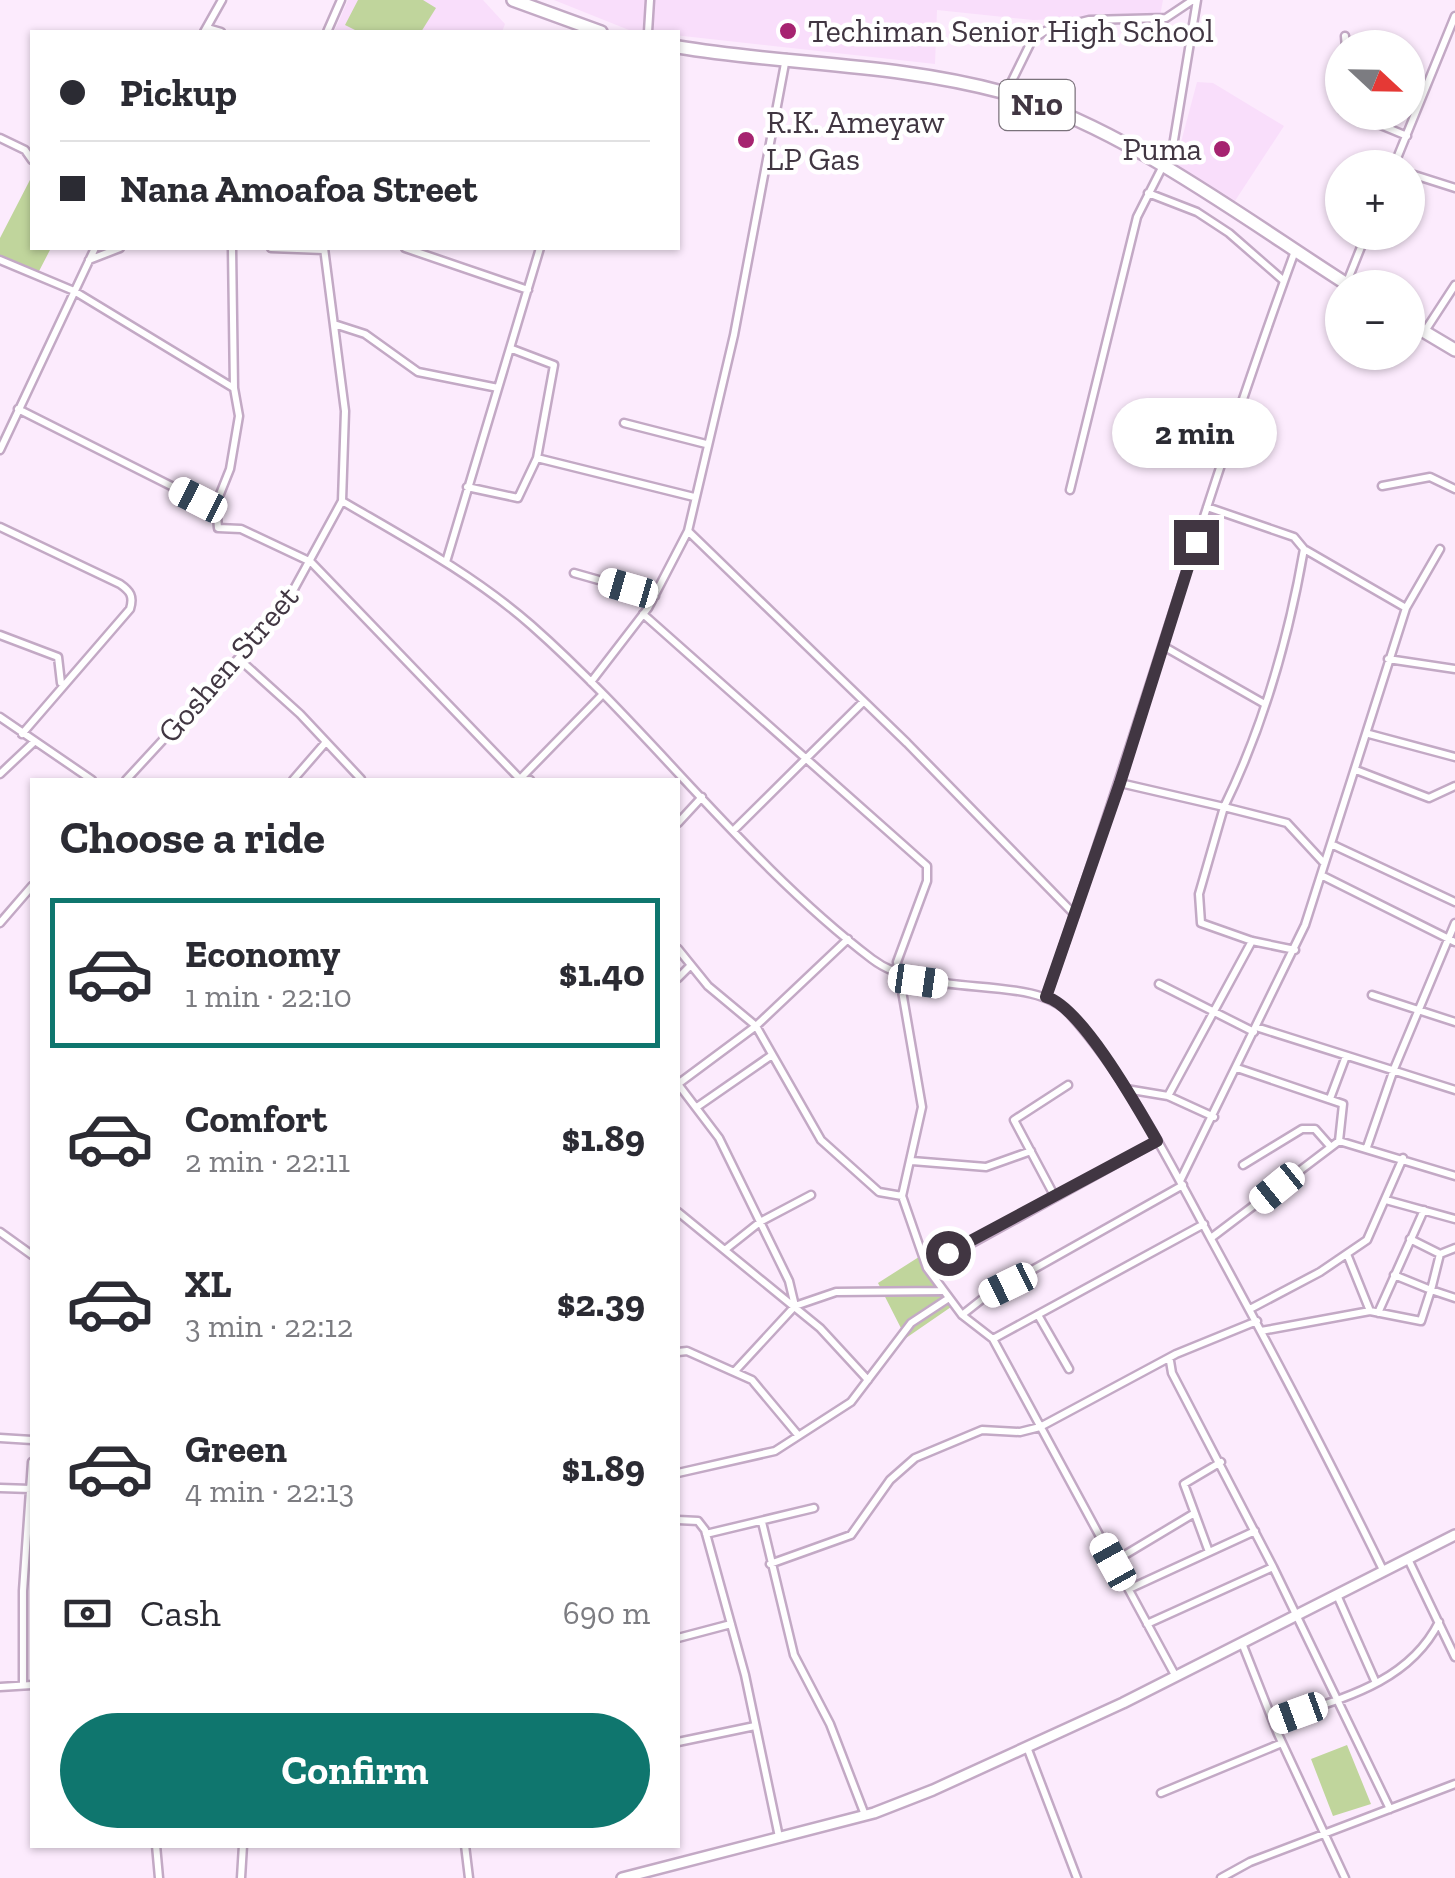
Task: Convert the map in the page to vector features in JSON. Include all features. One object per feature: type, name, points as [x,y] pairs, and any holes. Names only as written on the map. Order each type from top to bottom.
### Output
[{"type":"highway","points":[[513,0],[595,30]]},
{"type":"highway","name":"N10","points":[[680,47],[900,70],[1006,93],[1102,132],[1165,167],[1326,270]]},
{"type":"highway","points":[[1425,332],[1455,350]]},
{"type":"street","points":[[206,30],[222,0]]},
{"type":"street","points":[[328,30],[341,0]]},
{"type":"street","points":[[648,30],[650,0]]},
{"type":"street","points":[[1006,93],[1032,40],[1045,31],[1089,20],[1166,18],[1195,0]]},
{"type":"street","points":[[1070,490],[1133,232],[1148,194],[1165,167],[1178,122],[1195,0]]},
{"type":"street","points":[[1401,150],[1455,16]]},
{"type":"street","points":[[591,682],[644,614],[688,531],[734,335],[786,58]]},
{"type":"street","points":[[1393,130],[1407,136]]},
{"type":"street","points":[[0,138],[25,150],[30,157]]},
{"type":"street","points":[[1425,178],[1455,188]]},
{"type":"street","points":[[1148,194],[1196,212],[1229,233],[1284,281]]},
{"type":"street","points":[[0,450],[94,250]]},
{"type":"street","points":[[89,260],[115,250]]},
{"type":"street","points":[[232,250],[234,388],[239,416],[236,443],[215,508],[218,528],[241,529],[311,562],[518,778]]},
{"type":"street","name":"Goshen Street","points":[[128,778],[282,611],[342,502],[346,411],[324,250]]},
{"type":"street","points":[[410,250],[528,290]]},
{"type":"street","points":[[446,562],[539,250]]},
{"type":"street","points":[[1046,997],[1295,250]]},
{"type":"street","points":[[0,260],[74,292],[234,388]]},
{"type":"street","points":[[1425,332],[1455,285]]},
{"type":"street","points":[[334,324],[365,334],[418,372],[498,388]]},
{"type":"street","points":[[467,487],[518,498],[537,458],[554,365],[512,349]]},
{"type":"street","points":[[18,409],[215,508]]},
{"type":"street","points":[[0,414],[12,422]]},
{"type":"street","points":[[624,423],[706,444]]},
{"type":"street","points":[[537,458],[694,497]]},
{"type":"street","points":[[1382,486],[1430,476],[1455,489]]},
{"type":"street","points":[[342,502],[446,562],[519,614],[848,939],[898,974],[1046,997],[1068,1011],[1126,1089],[1182,1183],[1384,1572]]},
{"type":"street","points":[[1207,507],[1294,536],[1304,549],[1406,608]]},
{"type":"street","points":[[0,527],[130,590],[130,609],[60,684],[22,734]]},
{"type":"street","points":[[688,531],[1074,916]]},
{"type":"street","points":[[1295,950],[1252,942],[1201,923],[1199,894],[1224,806],[1244,767],[1291,617],[1304,549]]},
{"type":"street","points":[[962,1315],[986,1296],[1182,1183],[1295,950],[1406,608],[1440,549]]},
{"type":"street","points":[[574,573],[655,596]]},
{"type":"street","points":[[644,614],[927,866],[927,881],[899,951],[898,974],[922,1107],[902,1196],[928,1268],[962,1315],[993,1340],[1175,1675]]},
{"type":"street","points":[[0,634],[58,658],[60,684]]},
{"type":"street","points":[[1163,646],[1264,703]]},
{"type":"street","points":[[1388,659],[1455,669]]},
{"type":"street","points":[[238,660],[360,778]]},
{"type":"street","points":[[522,778],[602,695]]},
{"type":"street","points":[[734,830],[863,702]]},
{"type":"street","points":[[0,717],[89,778]]},
{"type":"street","points":[[1368,734],[1455,757]]},
{"type":"street","points":[[0,774],[34,742]]},
{"type":"street","points":[[294,778],[326,742]]},
{"type":"street","points":[[1356,770],[1429,798],[1455,786]]},
{"type":"street","points":[[1120,783],[1287,823],[1324,863]]},
{"type":"street","points":[[680,820],[702,798]]},
{"type":"street","points":[[1331,844],[1455,902]]},
{"type":"street","points":[[1321,875],[1455,942]]},
{"type":"street","points":[[0,922],[30,888]]},
{"type":"street","points":[[1367,1147],[1394,1069],[1455,922]]},
{"type":"street","points":[[680,1083],[756,1026],[848,939]]},
{"type":"street","points":[[1168,1096],[1252,942]]},
{"type":"street","points":[[680,953],[756,1026],[821,1140],[880,1192],[902,1196]]},
{"type":"street","points":[[680,976],[690,966]]},
{"type":"street","points":[[1159,984],[1255,1029],[1455,1090]]},
{"type":"street","points":[[1372,995],[1455,1022]]},
{"type":"street","points":[[696,1107],[772,1055]]},
{"type":"street","points":[[1331,1096],[1346,1056]]},
{"type":"street","points":[[1237,1068],[1331,1096],[1342,1104],[1339,1141]]},
{"type":"street","points":[[1055,1197],[1014,1120],[1068,1085]]},
{"type":"street","points":[[680,1087],[718,1138],[793,1290],[795,1306]]},
{"type":"street","points":[[1126,1089],[1168,1096],[1214,1117]]},
{"type":"street","points":[[1243,1164],[1302,1129],[1314,1129],[1330,1146]]},
{"type":"street","points":[[928,1268],[1157,1141]]},
{"type":"street","points":[[1211,1238],[1339,1141],[1455,1176]]},
{"type":"street","points":[[912,1161],[986,1167],[1030,1151]]},
{"type":"street","points":[[1250,1309],[1366,1240],[1403,1158]]},
{"type":"street","points":[[726,1249],[760,1222],[810,1195]]},
{"type":"street","points":[[1386,1200],[1455,1219]]},
{"type":"street","points":[[1374,1312],[1424,1210]]},
{"type":"street","points":[[680,1214],[795,1306],[868,1380]]},
{"type":"street","points":[[993,1340],[1204,1224]]},
{"type":"street","points":[[0,1232],[30,1254]]},
{"type":"street","points":[[1410,1239],[1440,1254],[1455,1248]]},
{"type":"street","points":[[1347,1254],[1374,1312]]},
{"type":"street","points":[[1262,1331],[1374,1312],[1422,1321],[1440,1254]]},
{"type":"street","points":[[1394,1275],[1455,1298]]},
{"type":"street","points":[[734,1370],[795,1306],[836,1292],[943,1291]]},
{"type":"street","points":[[680,1474],[776,1451],[850,1402],[910,1324],[949,1298]]},
{"type":"street","points":[[1038,1315],[1069,1368]]},
{"type":"street","points":[[770,1564],[850,1534],[890,1480],[915,1458],[982,1430],[1020,1432],[1040,1427],[1170,1360],[1257,1322]]},
{"type":"street","points":[[680,1352],[688,1351],[752,1380],[798,1435]]},
{"type":"street","points":[[1170,1360],[1172,1373],[1274,1567],[1390,1809]]},
{"type":"street","points":[[0,1438],[30,1440]]},
{"type":"street","points":[[1209,1552],[1184,1484],[1221,1462]]},
{"type":"street","points":[[0,1488],[30,1489]]},
{"type":"street","points":[[706,1534],[814,1508]]},
{"type":"street","points":[[22,1685],[23,1592],[30,1512]]},
{"type":"street","points":[[1113,1562],[1193,1514]]},
{"type":"street","points":[[680,1520],[698,1521],[706,1534],[731,1624],[779,1837]]},
{"type":"street","points":[[762,1522],[794,1655],[830,1724],[866,1815]]},
{"type":"street","points":[[1128,1590],[1254,1531]]},
{"type":"street","points":[[622,1878],[866,1815],[1027,1748],[1455,1535]]},
{"type":"street","points":[[1408,1560],[1455,1657]]},
{"type":"street","points":[[1147,1624],[1274,1567]]},
{"type":"street","points":[[23,1592],[30,1591]]},
{"type":"street","points":[[1337,1596],[1376,1684]]},
{"type":"street","points":[[1274,1722],[1376,1684],[1415,1657],[1439,1622]]},
{"type":"street","points":[[680,1637],[731,1624]]},
{"type":"street","points":[[1242,1643],[1282,1743],[1345,1878]]},
{"type":"street","points":[[0,1687],[30,1685]]},
{"type":"street","points":[[680,1742],[755,1726]]},
{"type":"street","points":[[1161,1793],[1282,1743]]},
{"type":"street","points":[[1027,1748],[1076,1878]]},
{"type":"street","points":[[1222,1878],[1323,1834],[1455,1784]]},
{"type":"street","points":[[156,1848],[158,1878]]},
{"type":"street","points":[[241,1878],[243,1848]]},
{"type":"street","points":[[465,1848],[469,1878]]},
{"type":"shaded area","points":[[348,0],[483,0],[505,24],[503,30],[335,30]]},
{"type":"shaded area","name":"Techiman Senior High School","points":[[554,0],[1163,0],[1160,16],[1033,20],[937,10],[935,64],[680,36],[680,30],[629,30]]},
{"type":"shaded area","points":[[1197,82],[1213,83],[1284,126],[1233,204],[1175,165]]},
{"type":"green space","points":[[358,0],[423,0],[436,8],[422,30],[355,30],[345,25]]},
{"type":"green space","points":[[30,180],[30,250],[50,250],[37,275],[0,258],[0,238]]},
{"type":"green space","points":[[922,1255],[951,1307],[906,1338],[878,1283]]},
{"type":"green space","points":[[1347,1745],[1371,1804],[1333,1816],[1311,1759]]},
{"type":"place","name":"Techiman Senior High School","points":[[788,31]]},
{"type":"place","name":"R.K. Ameyaw LP Gas","points":[[746,140]]},
{"type":"place","name":"Puma","points":[[1222,149]]},
{"type":"route","points":[[948,1253],[1157,1141],[1100,1050],[1068,1011],[1046,997],[1120,783],[1196,542]]}]
